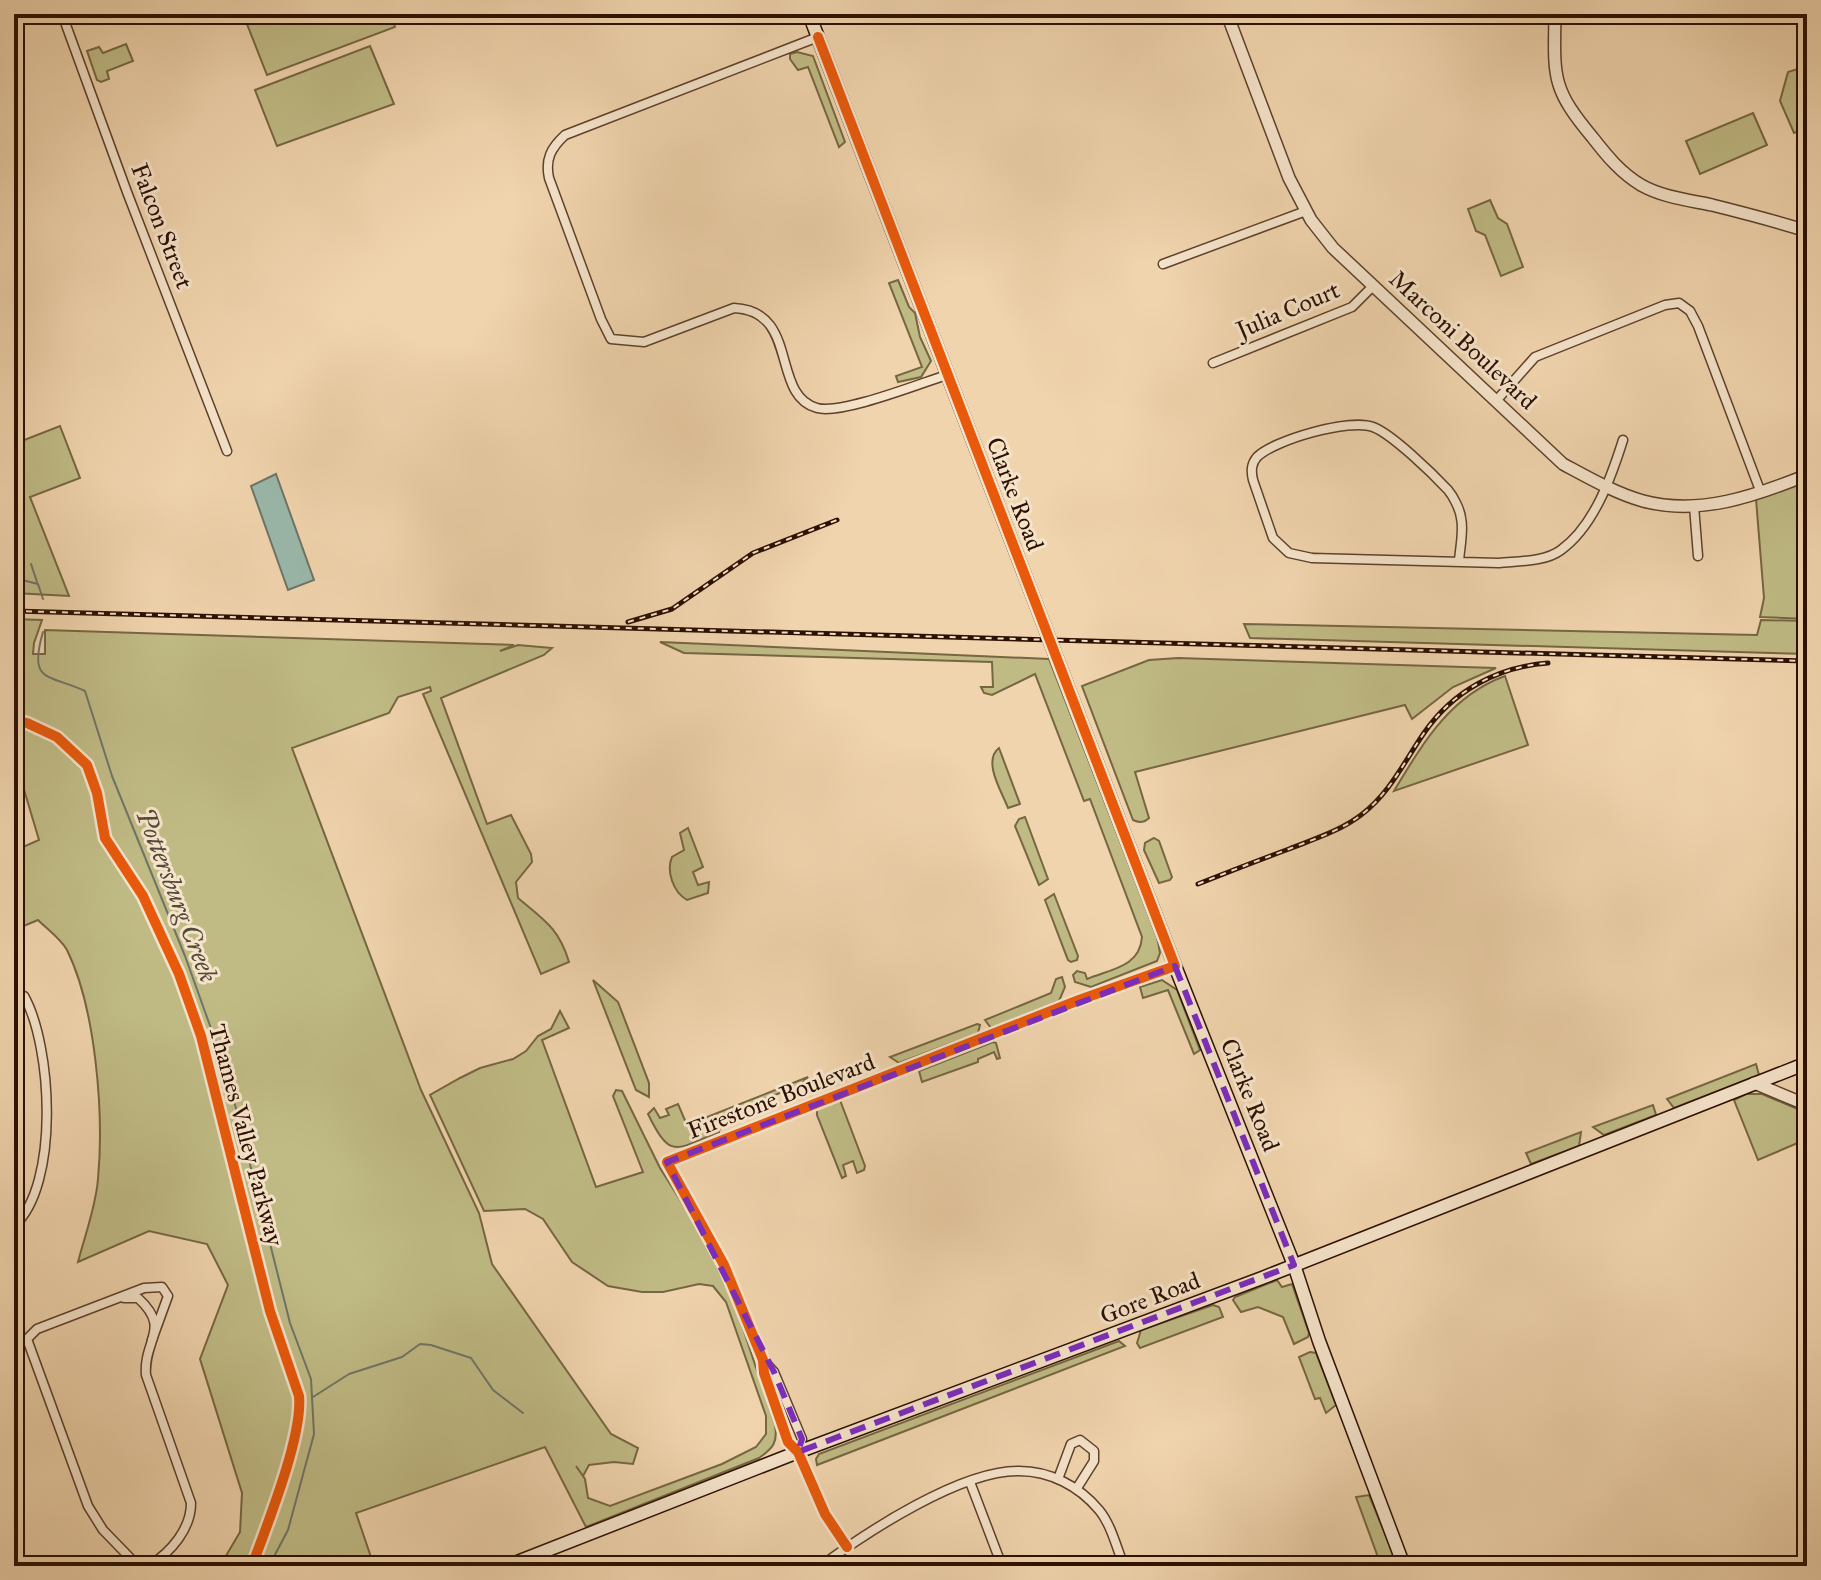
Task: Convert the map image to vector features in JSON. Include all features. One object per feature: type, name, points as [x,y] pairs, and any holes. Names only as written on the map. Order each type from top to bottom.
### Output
[{"type":"main road","name":"Clarke Road","points":[[809,14],[1175,966],[1294,1265],[1319,1341],[1404,1566]]},
{"type":"main road","name":"Gore Road","points":[[507,1566],[798,1452],[1126,1331],[1807,1063]]},
{"type":"street","name":"Falcon Street","points":[[62,14],[227,451]]},
{"type":"street","name":"Marconi Boulevard","points":[[1227,14],[1289,178],[1306,211],[1333,248],[1563,464],[1605,487],[1644,501],[1694,506],[1732,501],[1807,475]]},
{"type":"street","points":[[1555,14],[1554,63],[1558,90],[1568,109],[1618,168],[1641,185],[1663,194],[1807,231]]},
{"type":"street","points":[[818,37],[565,135],[555,144],[547,166],[549,178],[601,319],[611,339],[644,342],[734,308],[749,309],[769,321],[798,397],[816,408],[838,409],[947,375]]},
{"type":"street","points":[[1163,264],[1306,211]]},
{"type":"street","name":"Julia Court","points":[[1213,363],[1352,307],[1373,286]]},
{"type":"street","points":[[1496,401],[1535,357],[1665,305],[1679,303],[1690,311],[1698,326],[1761,493]]},
{"type":"street","points":[[1459,561],[1461,518],[1451,493],[1396,442],[1373,427],[1347,423],[1315,431],[1265,451],[1255,459],[1251,470],[1253,480],[1273,538],[1289,553],[1312,558],[1459,561],[1514,562],[1560,551],[1583,527],[1605,487],[1623,440]]},
{"type":"street","points":[[1694,506],[1698,556]]},
{"type":"street","name":"Firestone Boulevard","points":[[847,1547],[825,1514],[798,1452],[802,1439],[774,1372],[763,1360],[724,1265],[667,1162],[1079,1000],[1175,966]]},
{"type":"street","points":[[14,993],[24,996],[32,1010],[41,1047],[47,1101],[43,1158],[36,1196],[14,1226]]},
{"type":"street","points":[[1754,1083],[1807,1105]]},
{"type":"street","points":[[138,1566],[103,1530],[88,1506],[27,1339],[37,1329],[144,1288],[162,1287],[168,1296],[144,1362],[191,1503],[191,1517],[183,1534],[149,1566]]},
{"type":"street","points":[[121,1298],[138,1298],[150,1309],[156,1320],[152,1340]]},
{"type":"street","points":[[1058,1479],[1071,1444],[1080,1440],[1094,1451],[1094,1461],[1077,1488]]},
{"type":"street","points":[[821,1566],[906,1510],[970,1482],[1016,1471],[1042,1473],[1077,1488],[1101,1512],[1124,1566]]},
{"type":"street","points":[[970,1482],[1002,1566]]},
{"type":"highlighted area","points":[[1175,966],[1294,1265],[798,1452],[802,1439],[774,1372],[667,1162]]},
{"type":"shaded area","points":[[243,14],[390,14],[395,27],[267,75]]},
{"type":"shaded area","points":[[126,44],[133,61],[107,71],[109,79],[97,80],[87,51],[99,47],[103,53]]},
{"type":"shaded area","points":[[370,46],[394,104],[277,146],[255,90]]},
{"type":"shaded area","points":[[797,52],[813,56],[845,142],[839,147],[808,67],[798,70],[790,59],[790,54]]},
{"type":"shaded area","points":[[1807,66],[1807,128],[1794,133],[1780,101],[1788,72]]},
{"type":"shaded area","points":[[1753,113],[1767,145],[1700,174],[1686,141]]},
{"type":"shaded area","points":[[1490,200],[1498,218],[1507,224],[1523,267],[1501,276],[1485,235],[1476,231],[1468,209]]},
{"type":"shaded area","points":[[898,280],[909,307],[915,313],[920,337],[931,361],[921,377],[898,382],[896,376],[922,367],[889,283]]},
{"type":"shaded area","points":[[60,426],[80,478],[30,497],[69,596],[14,593],[14,444]]},
{"type":"shaded area","points":[[276,474],[314,580],[288,590],[251,486]]},
{"type":"shaded area","points":[[1803,481],[1807,489],[1807,619],[1760,617],[1764,598],[1756,499]]},
{"type":"shaded area","points":[[14,619],[42,620],[33,654],[45,654],[45,630],[514,645],[500,651],[518,645],[552,648],[544,655],[441,698],[487,824],[511,815],[531,854],[532,862],[516,882],[518,898],[555,932],[569,962],[541,974],[423,694],[431,691],[430,687],[398,697],[389,713],[292,748],[421,1090],[479,1213],[492,1264],[611,1434],[638,1448],[633,1464],[614,1462],[589,1465],[583,1476],[576,1466],[585,1479],[588,1498],[610,1506],[722,1464],[756,1447],[766,1434],[766,1416],[726,1302],[713,1286],[699,1284],[663,1292],[642,1292],[608,1286],[572,1262],[543,1219],[525,1209],[484,1211],[430,1095],[480,1068],[513,1059],[526,1051],[538,1036],[551,1029],[560,1011],[569,1028],[542,1040],[596,1187],[643,1172],[613,1096],[616,1090],[622,1091],[660,1168],[717,1264],[736,1307],[775,1425],[775,1441],[768,1451],[759,1458],[586,1527],[545,1447],[356,1513],[374,1566],[220,1566],[240,1532],[242,1493],[200,1359],[228,1285],[207,1244],[149,1231],[78,1262],[93,1210],[98,1179],[100,1124],[96,1062],[85,1002],[67,950],[38,920],[14,930],[14,851],[39,840],[14,756]]},
{"type":"shaded area","points":[[1761,620],[1807,621],[1807,654],[1250,638],[1244,624],[1757,635]]},
{"type":"shaded area","points":[[660,642],[1049,659],[1157,936],[1160,953],[1157,961],[1091,987],[1075,982],[1073,975],[1077,971],[1085,973],[1087,979],[1123,966],[1136,955],[1142,937],[1090,799],[1084,801],[1035,674],[992,695],[984,693],[981,687],[993,687],[992,662],[684,653]]},
{"type":"shaded area","points":[[1178,658],[1496,668],[1453,687],[1412,719],[1405,705],[1135,772],[1149,818],[1137,822],[1133,820],[1082,686],[1149,660]]},
{"type":"shaded area","points":[[1505,676],[1528,745],[1394,791],[1427,739],[1453,709],[1486,685]]},
{"type":"shaded area","points":[[999,748],[1020,804],[1008,808],[993,768],[994,754]]},
{"type":"shaded area","points":[[1025,817],[1048,879],[1039,885],[1015,826],[1019,819]]},
{"type":"shaded area","points":[[688,828],[703,867],[693,872],[698,885],[709,882],[708,893],[687,900],[675,887],[670,875],[670,863],[672,857],[684,850],[680,833]]},
{"type":"shaded area","points":[[1154,838],[1159,841],[1172,877],[1159,883],[1144,850],[1145,843]]},
{"type":"shaded area","points":[[1054,894],[1078,956],[1071,962],[1045,900]]},
{"type":"shaded area","points":[[1062,977],[1065,987],[1059,1001],[991,1028],[985,1020],[1051,993],[1056,979]]},
{"type":"shaded area","points":[[593,980],[618,1002],[649,1083],[649,1097],[636,1090]]},
{"type":"shaded area","points":[[1162,980],[1177,990],[1200,1050],[1194,1054],[1168,990],[1143,998],[1140,987]]},
{"type":"shaded area","points":[[980,1025],[978,1033],[899,1063],[890,1057]]},
{"type":"shaded area","points":[[993,1042],[1000,1058],[997,1059],[994,1052],[978,1059],[978,1062],[922,1082],[919,1071]]},
{"type":"shaded area","points":[[1756,1064],[1759,1075],[1674,1108],[1667,1099]]},
{"type":"shaded area","points":[[808,1077],[800,1085],[722,1116],[719,1132],[684,1146],[669,1145],[648,1114],[654,1108],[660,1118],[669,1115],[666,1109],[678,1104],[687,1125]]},
{"type":"shaded area","points":[[1746,1094],[1762,1094],[1807,1113],[1807,1139],[1758,1160],[1734,1100]]},
{"type":"shaded area","points":[[840,1100],[865,1166],[857,1173],[853,1161],[843,1165],[846,1176],[842,1178],[817,1115],[817,1109]]},
{"type":"shaded area","points":[[1653,1105],[1656,1115],[1604,1135],[1593,1127]]},
{"type":"shaded area","points":[[1581,1132],[1579,1146],[1531,1164],[1526,1153]]},
{"type":"shaded area","points":[[1277,1280],[1282,1287],[1292,1284],[1309,1333],[1308,1337],[1294,1344],[1283,1317],[1258,1307],[1241,1312],[1233,1300]]},
{"type":"shaded area","points":[[1213,1305],[1219,1307],[1223,1317],[1140,1348],[1137,1343],[1141,1330]]},
{"type":"shaded area","points":[[1119,1341],[1125,1346],[817,1465],[819,1454]]},
{"type":"shaded area","points":[[1316,1353],[1336,1405],[1326,1413],[1320,1398],[1315,1399],[1299,1357]]},
{"type":"shaded area","points":[[1369,1495],[1395,1558],[1394,1566],[1386,1566],[1383,1559],[1379,1560],[1356,1497]]},
{"type":"waterway","points":[[31,564],[37,582]]},
{"type":"waterway","name":"Pottersburg Creek","points":[[14,578],[38,584],[43,599]]},
{"type":"waterway","name":"Pottersburg Creek","points":[[43,632],[38,660],[40,669],[51,678],[85,691],[112,776],[185,956],[227,1073],[290,1323],[311,1379],[314,1434],[288,1530],[269,1566]]},
{"type":"waterway","points":[[313,1397],[349,1374],[402,1357],[420,1344],[471,1358],[493,1390],[523,1413]]},
{"type":"railway","points":[[628,622],[672,609],[753,553],[837,520]]},
{"type":"railway","points":[[14,611],[1807,661]]},
{"type":"railway","points":[[1198,884],[1353,821],[1380,797],[1424,733],[1448,705],[1494,676],[1529,665],[1548,663]]},
{"type":"cycle path","points":[[818,37],[1175,966],[1079,1000],[667,1162],[724,1265],[763,1360],[764,1373],[788,1442],[798,1452],[825,1514],[847,1547]]},
{"type":"cycle path","name":"Thames Valley Parkway","points":[[14,720],[57,737],[87,765],[97,793],[105,838],[143,896],[179,974],[201,1036],[270,1311],[299,1396],[299,1413],[290,1457],[252,1566]]}]
